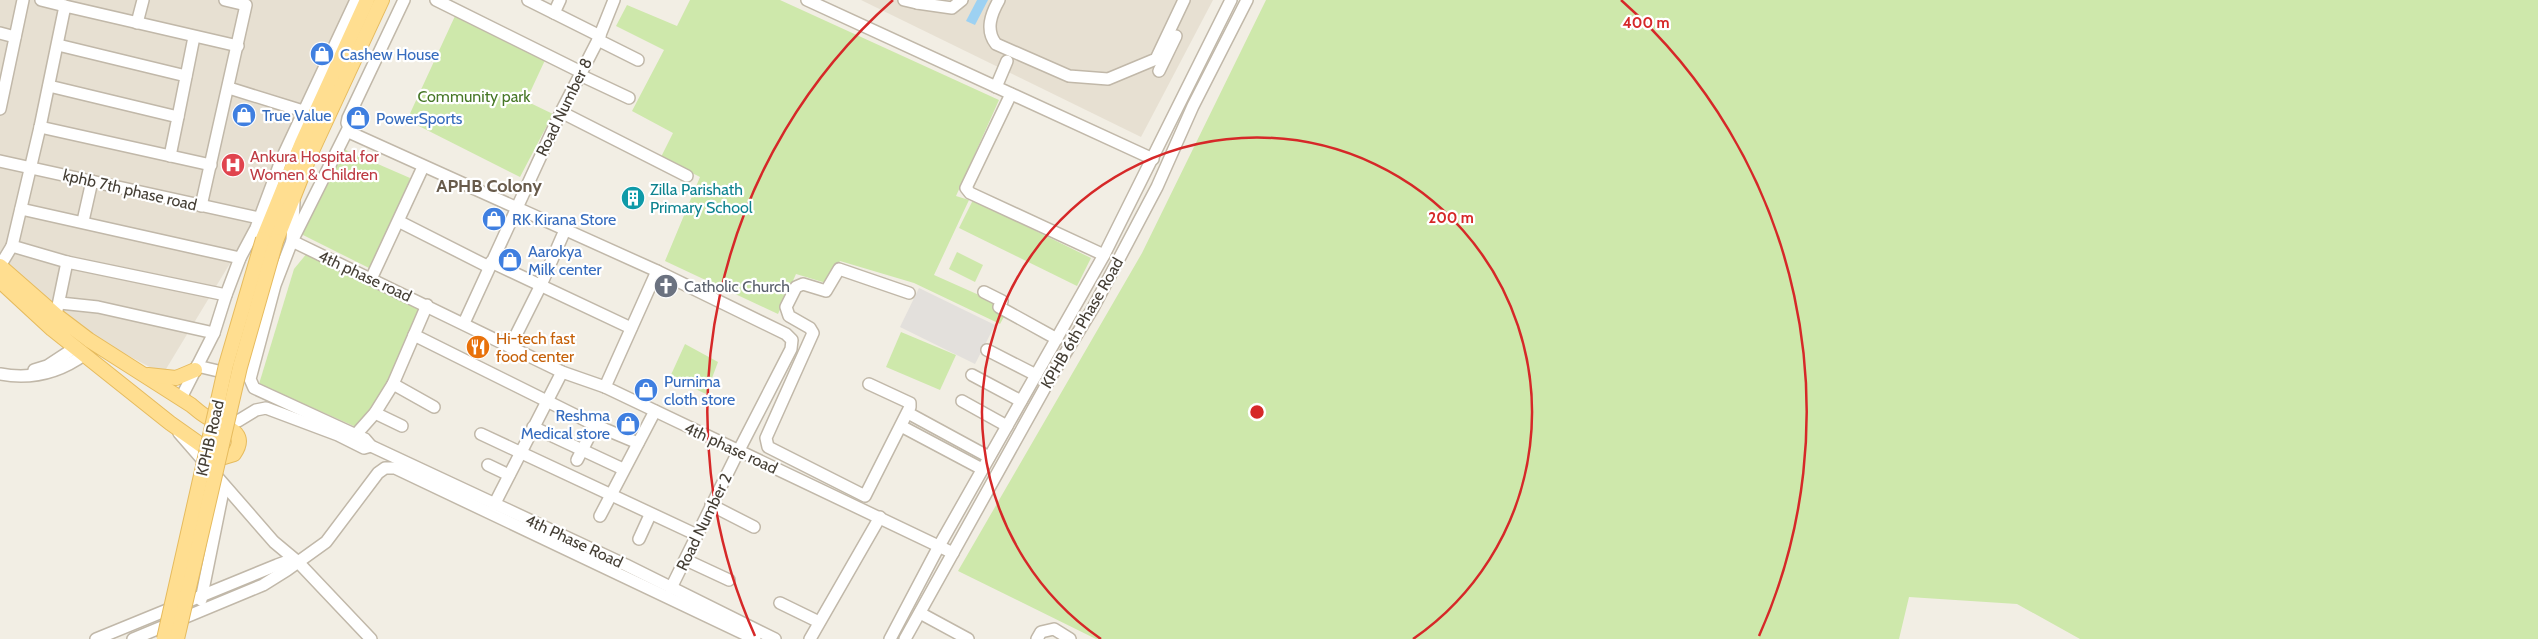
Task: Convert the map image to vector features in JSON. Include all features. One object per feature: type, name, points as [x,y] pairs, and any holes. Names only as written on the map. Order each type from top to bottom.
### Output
[{"type":"main road","points":[[270,240],[298,151],[367,0]]},
{"type":"main road","points":[[270,240],[295,190],[382,0]]},
{"type":"main road","name":"KPHB Road","points":[[164,639],[226,365],[270,240]]},
{"type":"main road","name":"KPHB Road","points":[[177,639],[270,240]]},
{"type":"main road","points":[[0,266],[58,309],[89,340],[186,401],[204,416],[230,428],[237,434],[240,444],[234,454],[224,457],[211,452],[170,422],[52,329],[0,280]]},
{"type":"main road","points":[[142,374],[176,378],[196,368]]},
{"type":"street","points":[[0,109],[3,76],[15,37],[23,0]]},
{"type":"street","points":[[41,0],[238,46]]},
{"type":"street","points":[[137,23],[144,0]]},
{"type":"street","points":[[201,206],[247,3],[225,0]]},
{"type":"street","points":[[186,401],[196,368],[214,333],[240,258],[259,218],[282,158],[356,0]]},
{"type":"street","points":[[196,368],[250,379],[275,285],[292,241],[348,129],[348,118],[404,0]]},
{"type":"street","points":[[436,0],[630,98]]},
{"type":"street","points":[[528,0],[638,60]]},
{"type":"street","points":[[554,13],[560,0]]},
{"type":"street","name":"Road Number 8","points":[[464,323],[561,112],[599,38],[614,0]]},
{"type":"street","points":[[904,0],[952,8],[962,0]]},
{"type":"street","points":[[999,0],[994,9],[989,30],[990,36],[996,44],[1070,76],[1108,79],[1156,59],[1183,3]]},
{"type":"street","name":"KPHB 6th Phase Road","points":[[905,639],[1052,375],[1093,308],[1153,195],[1193,106],[1247,0]]},
{"type":"street","points":[[811,1],[1153,159]]},
{"type":"street","name":"KPHB 6th Phase Road","points":[[890,639],[939,546],[1104,255],[1153,159],[1228,1]]},
{"type":"street","points":[[1159,71],[1184,16],[1183,3]]},
{"type":"street","points":[[0,266],[12,246],[31,168],[65,6]]},
{"type":"street","points":[[0,33],[15,37]]},
{"type":"street","points":[[170,156],[194,37]]},
{"type":"street","points":[[58,45],[186,76]]},
{"type":"street","points":[[996,87],[1006,62]]},
{"type":"street","points":[[49,86],[178,117]]},
{"type":"street","points":[[229,88],[303,111]]},
{"type":"street","points":[[1011,94],[966,188],[970,193],[1104,255]]},
{"type":"street","points":[[561,112],[687,176]]},
{"type":"street","points":[[40,127],[211,165]]},
{"type":"street","points":[[348,129],[361,138],[423,167],[657,271],[605,387]]},
{"type":"street","name":"kphb 7th phase road","points":[[0,160],[259,218]]},
{"type":"street","points":[[371,279],[400,222],[423,167]]},
{"type":"street","points":[[83,221],[92,182]]},
{"type":"street","points":[[292,241],[295,190]]},
{"type":"street","points":[[21,209],[83,221],[240,258]]},
{"type":"street","points":[[400,222],[631,328]]},
{"type":"street","points":[[510,347],[541,286],[565,230]]},
{"type":"street","name":"4th phase road","points":[[292,241],[562,372],[605,387],[953,553]]},
{"type":"street","points":[[12,246],[67,262],[226,295]]},
{"type":"street","points":[[67,262],[58,309],[98,307],[214,333]]},
{"type":"street","points":[[869,384],[910,403],[908,413],[865,496],[768,447],[766,444],[766,438],[813,333],[810,328],[789,316],[786,307],[796,287],[802,284],[826,291],[840,270],[909,293]]},
{"type":"street","name":"Road Number 2","points":[[657,271],[786,334],[792,340],[791,349],[671,588]]},
{"type":"street","points":[[984,292],[1002,300],[999,307],[1057,339]]},
{"type":"street","points":[[352,438],[375,413],[393,384],[427,305]]},
{"type":"street","points":[[414,335],[594,425],[638,443]]},
{"type":"street","points":[[0,369],[14,372],[39,368],[80,350]]},
{"type":"street","points":[[0,374],[13,376],[48,374],[70,364],[80,350]]},
{"type":"street","points":[[987,350],[1036,375]]},
{"type":"street","points":[[494,505],[562,372]]},
{"type":"street","points":[[972,375],[1021,401]]},
{"type":"street","name":"4th Phase Road","points":[[250,379],[254,388],[352,438]]},
{"type":"street","points":[[393,384],[434,407]]},
{"type":"street","name":"4th Phase Road","points":[[186,401],[238,421],[256,410],[266,408],[352,438],[364,439],[371,446],[775,639]]},
{"type":"street","points":[[962,402],[1007,426]]},
{"type":"street","points":[[600,516],[655,411]]},
{"type":"street","points":[[375,413],[402,426]]},
{"type":"street","points":[[908,413],[989,457]]},
{"type":"street","points":[[170,422],[274,542],[298,562],[370,639]]},
{"type":"street","points":[[580,455],[594,425]]},
{"type":"street","points":[[901,426],[982,469]]},
{"type":"street","points":[[533,427],[580,455],[623,469]]},
{"type":"street","points":[[481,434],[521,451],[609,496],[697,535]]},
{"type":"street","points":[[488,465],[509,475]]},
{"type":"street","name":"4th Phase Road","points":[[298,562],[326,542],[378,473],[385,468],[395,468],[755,639]]},
{"type":"street","points":[[198,612],[224,486]]},
{"type":"street","points":[[711,505],[754,527]]},
{"type":"street","points":[[639,539],[650,515]]},
{"type":"street","points":[[810,639],[880,517]]},
{"type":"street","points":[[686,560],[729,580]]},
{"type":"street","points":[[96,639],[282,563],[298,562]]},
{"type":"street","points":[[133,639],[263,585],[298,562]]},
{"type":"street","points":[[780,603],[820,622]]},
{"type":"street","points":[[920,613],[968,639]]},
{"type":"street","points":[[945,639],[951,629]]},
{"type":"street","points":[[1037,639],[1041,632],[1054,629],[1070,639]]},
{"type":"shaded area","points":[[0,0],[363,0],[252,227],[163,374],[91,336],[0,259]]},
{"type":"shaded area","points":[[861,0],[1213,0],[1141,137]]},
{"type":"shaded area","points":[[919,288],[995,325],[975,364],[900,327]]},
{"type":"green space","points":[[690,0],[780,0],[999,100],[956,196],[969,200],[934,275],[997,303],[1005,315],[1000,324],[914,283],[840,261],[826,283],[796,274],[778,314],[665,261],[700,177],[661,157],[673,133],[632,111],[664,50],[616,26],[627,5],[677,26]]},
{"type":"green space","points":[[1266,0],[2538,0],[2538,639],[2080,639],[2017,604],[1909,597],[1899,639],[1096,639],[958,571],[1142,253]]},
{"type":"green space","name":"Community park","points":[[455,16],[546,58],[526,101],[553,114],[520,177],[407,120]]},
{"type":"green space","points":[[341,148],[410,178],[403,201],[371,269],[301,234]]},
{"type":"green space","points":[[973,200],[1091,258],[1077,286],[959,228]]},
{"type":"green space","points":[[308,252],[421,307],[385,388],[356,427],[259,384],[294,269]]},
{"type":"green space","points":[[957,252],[983,265],[975,282],[949,269]]},
{"type":"green space","points":[[901,332],[956,355],[940,390],[886,367]]},
{"type":"green space","points":[[685,344],[718,362],[706,394],[670,377]]},
{"type":"water","points":[[977,0],[988,0],[975,25],[966,21]]},
{"type":"place","name":"Cashew House","points":[[322,54]]},
{"type":"place","name":"True Value","points":[[244,115]]},
{"type":"place","name":"PowerSports","points":[[358,118]]},
{"type":"place","name":"Ankura Hospital for Women & Children","points":[[233,165]]},
{"type":"place","name":"Zilla Parishath Primary School","points":[[633,198]]},
{"type":"place","name":"RK Kirana Store","points":[[494,219]]},
{"type":"place","name":"Aarokya Milk center","points":[[510,260]]},
{"type":"place","name":"Catholic Church","points":[[666,286]]},
{"type":"place","name":"Hi-tech fast food center","points":[[478,347]]},
{"type":"place","name":"Purnima cloth store","points":[[646,390]]},
{"type":"place","name":"Reshma Medical store","points":[[628,424]]},
{"type":"district","name":"APHB Colony","points":[[489,186]]}]
